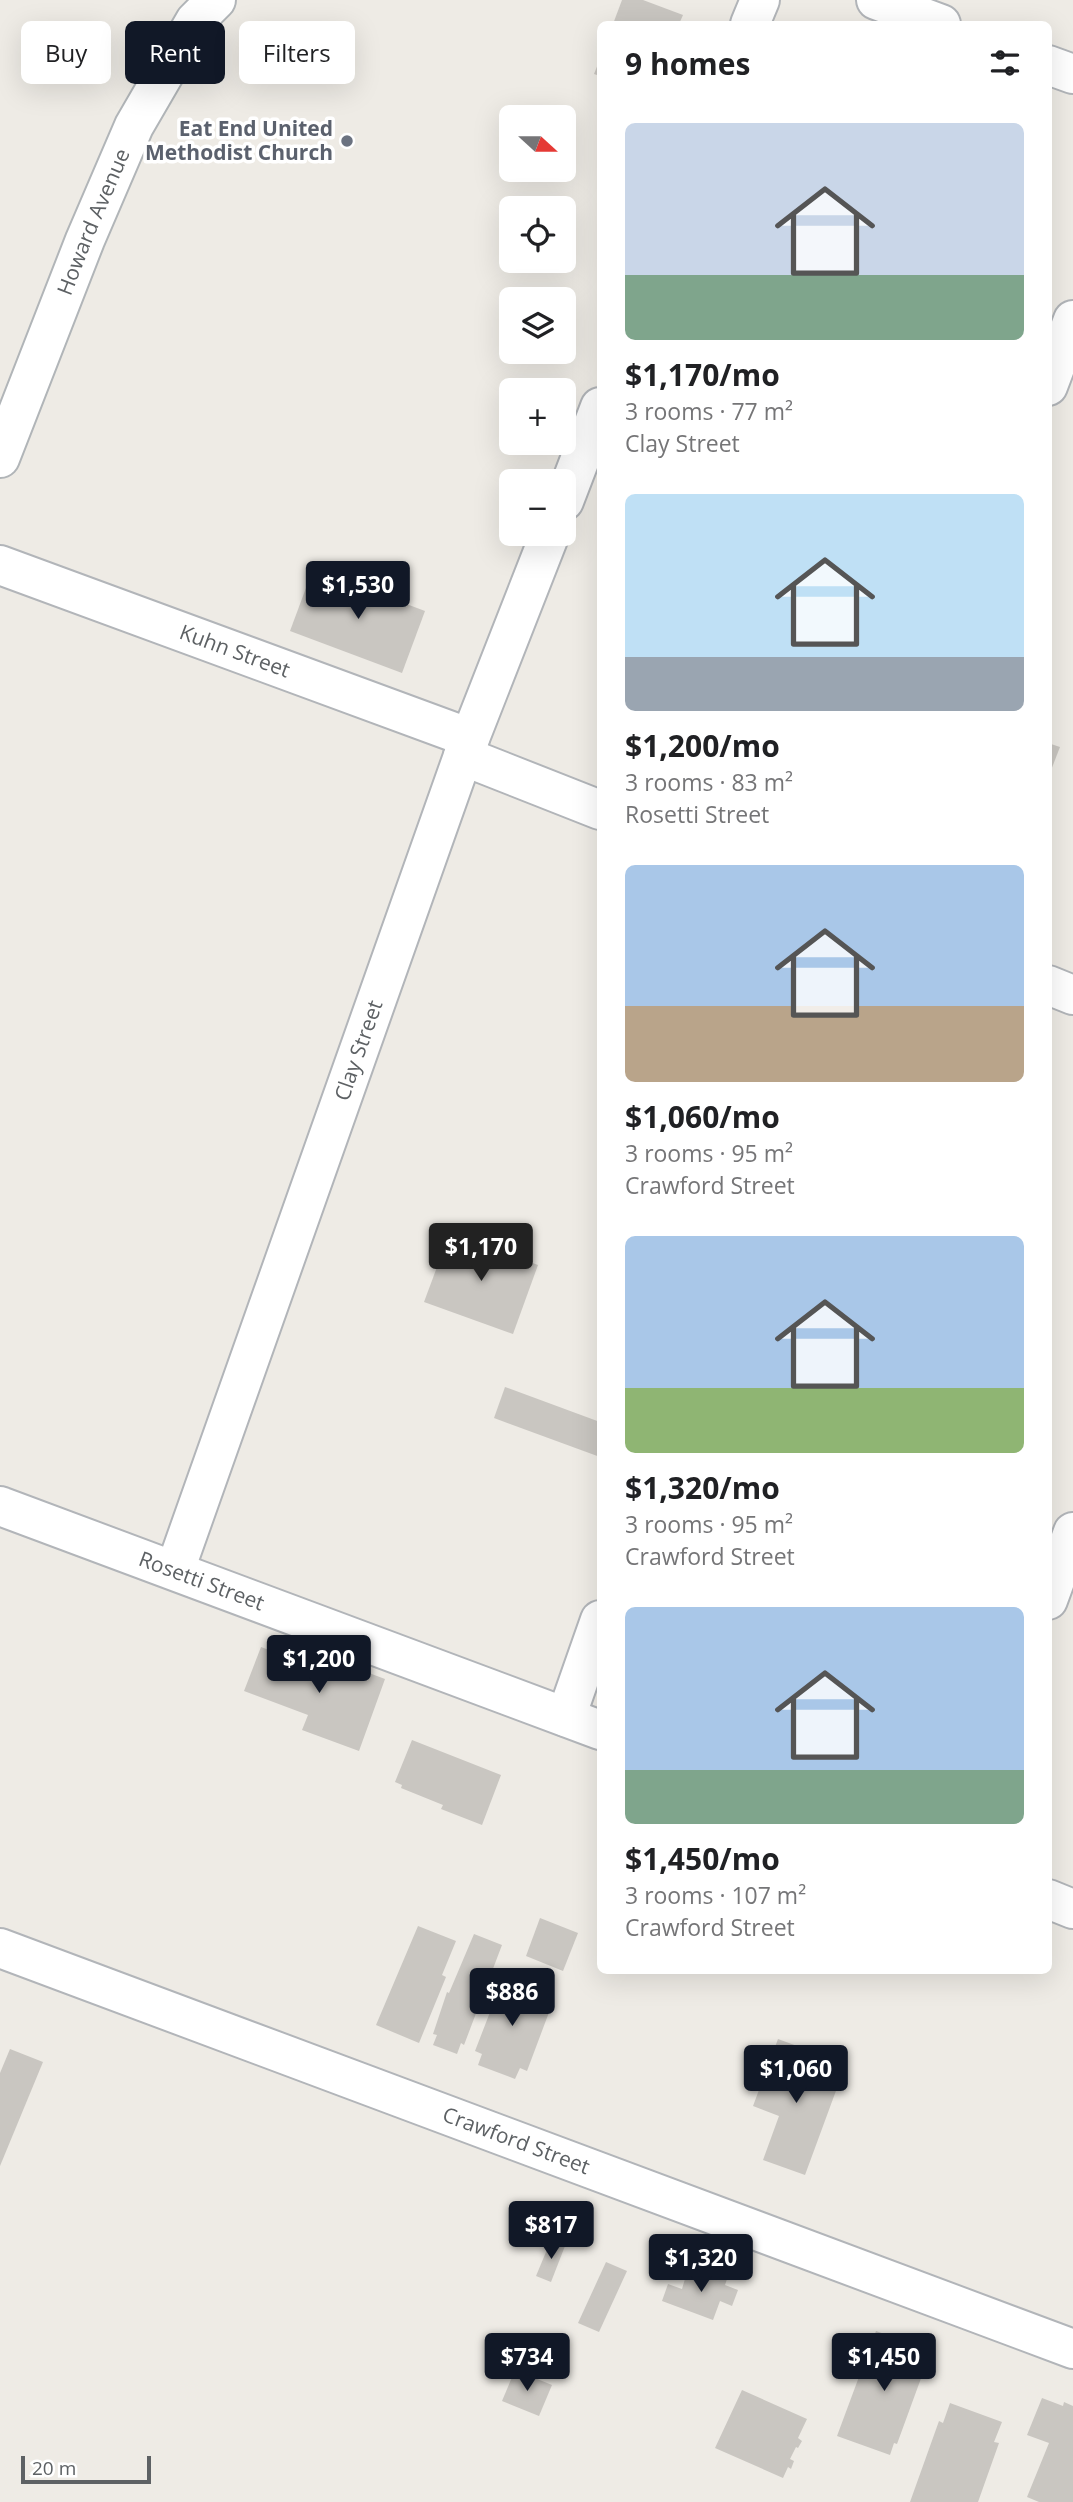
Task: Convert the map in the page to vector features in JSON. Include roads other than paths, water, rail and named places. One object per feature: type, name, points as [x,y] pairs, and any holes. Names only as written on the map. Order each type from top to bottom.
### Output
[{"type":"street","name":"Howard Avenue","points":[[0,458],[85,240],[134,126],[195,21],[216,0]]},
{"type":"street","points":[[751,21],[760,0]]},
{"type":"street","points":[[876,0],[933,21]]},
{"type":"street","points":[[1052,66],[1073,74]]},
{"type":"street","points":[[1052,375],[1073,320]]},
{"type":"street","points":[[576,469],[597,415]]},
{"type":"street","name":"Clay Street","points":[[175,1570],[467,747],[545,546]]},
{"type":"street","name":"Kuhn Street","points":[[0,565],[467,747],[597,809]]},
{"type":"street","points":[[1052,987],[1073,995]]},
{"type":"street","name":"Rosetti Street","points":[[0,1506],[583,1724]]},
{"type":"street","points":[[1052,1589],[1073,1532]]},
{"type":"street","points":[[583,1724],[597,1638]]},
{"type":"street","points":[[1052,1901],[1073,1909]]},
{"type":"street","name":"Crawford Street","points":[[0,1948],[1073,2349]]},
{"type":"place","name":"Eat End United Methodist Church","points":[[347,141]]}]
